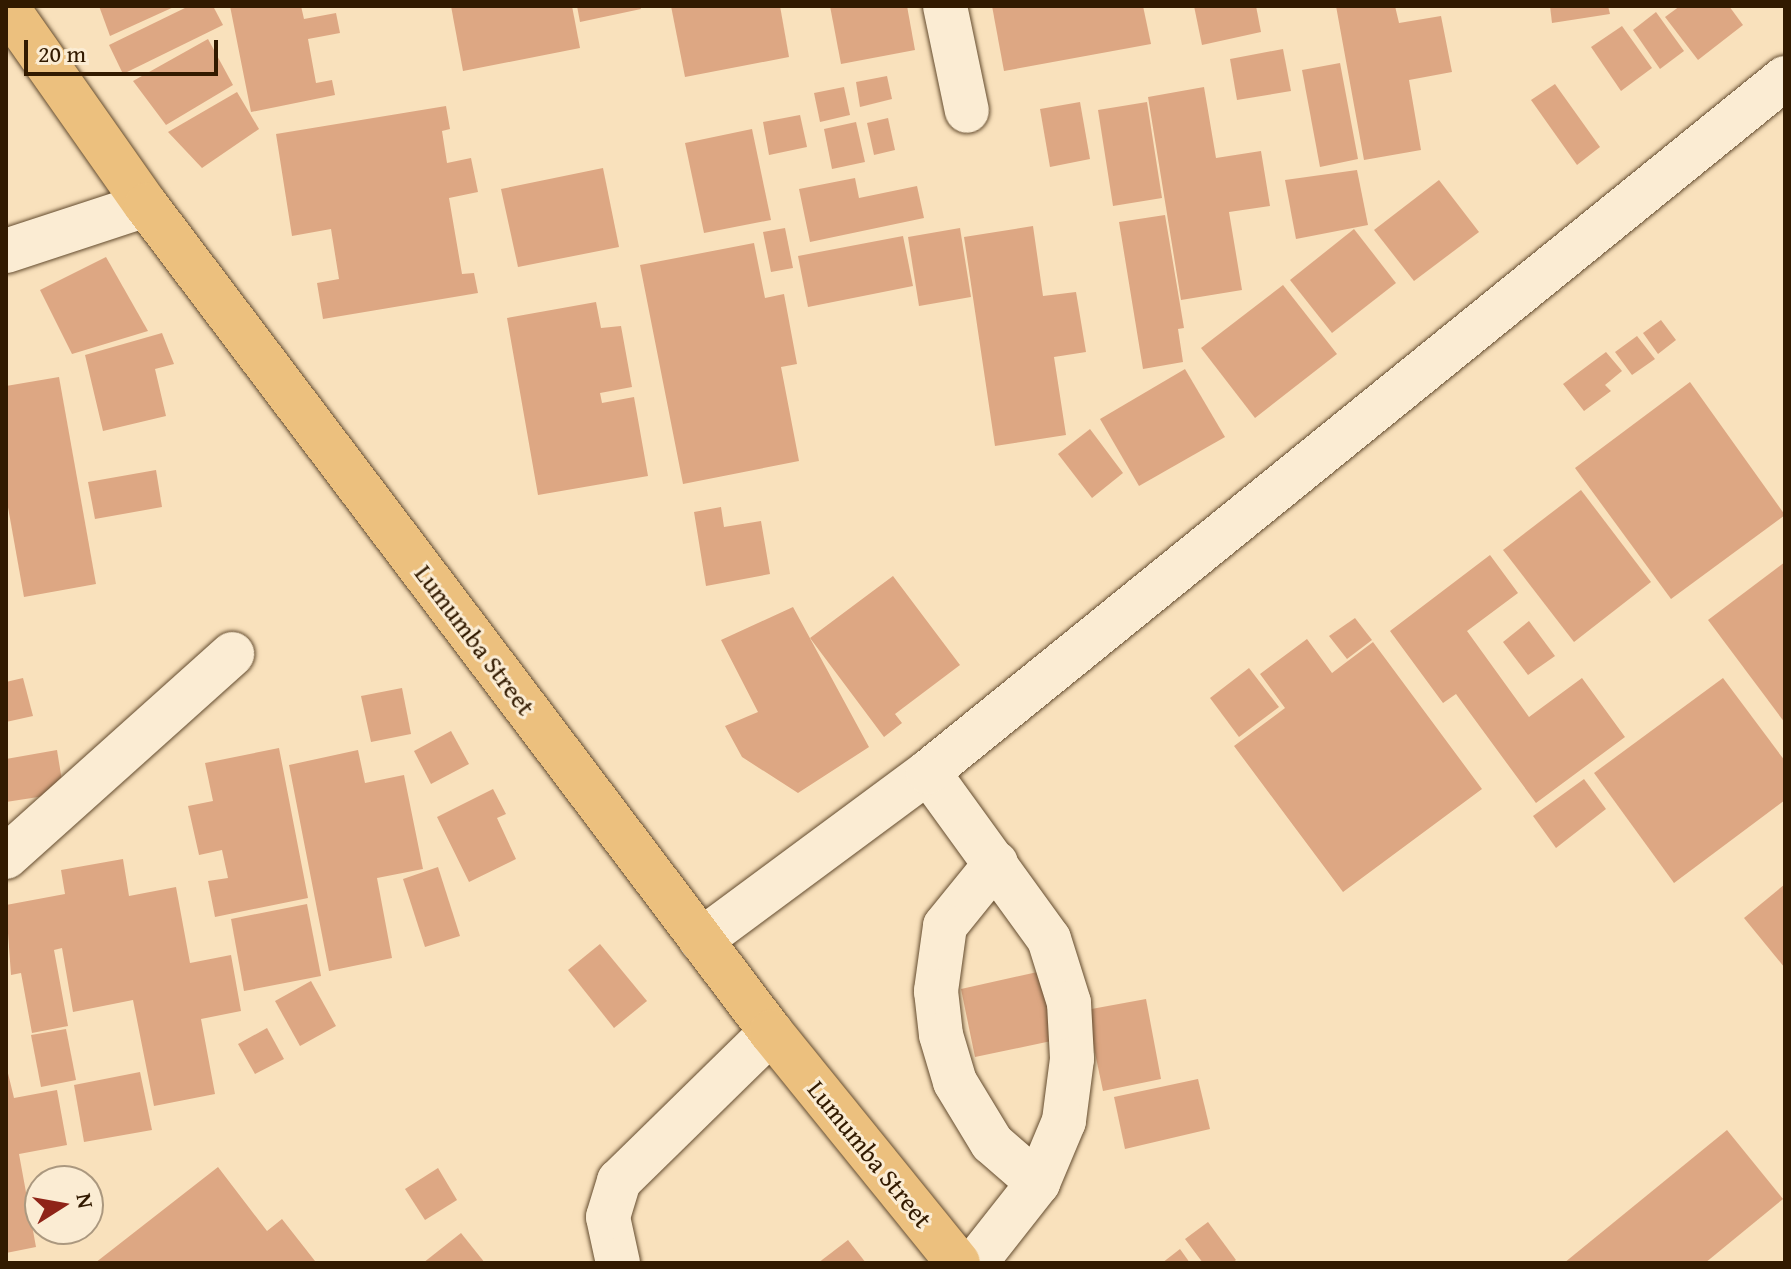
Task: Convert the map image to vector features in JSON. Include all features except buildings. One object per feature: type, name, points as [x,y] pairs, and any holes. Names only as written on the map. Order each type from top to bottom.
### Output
[{"type":"main road","name":"Lumumba Street","points":[[6,6],[146,205],[701,940],[771,1032],[958,1263]]},
{"type":"street","points":[[945,6],[967,111]]},
{"type":"street","points":[[701,940],[928,772],[1785,78]]},
{"type":"street","points":[[6,251],[146,205]]},
{"type":"street","points":[[6,857],[232,654]]},
{"type":"street","points":[[928,772],[1049,939],[1069,1003],[1072,1059],[1064,1121],[1038,1183],[975,1263]]},
{"type":"street","points":[[996,863],[945,926],[936,991],[941,1035],[955,1082],[992,1143],[1038,1183]]},
{"type":"street","points":[[618,1263],[608,1217],[619,1181],[771,1032]]}]
